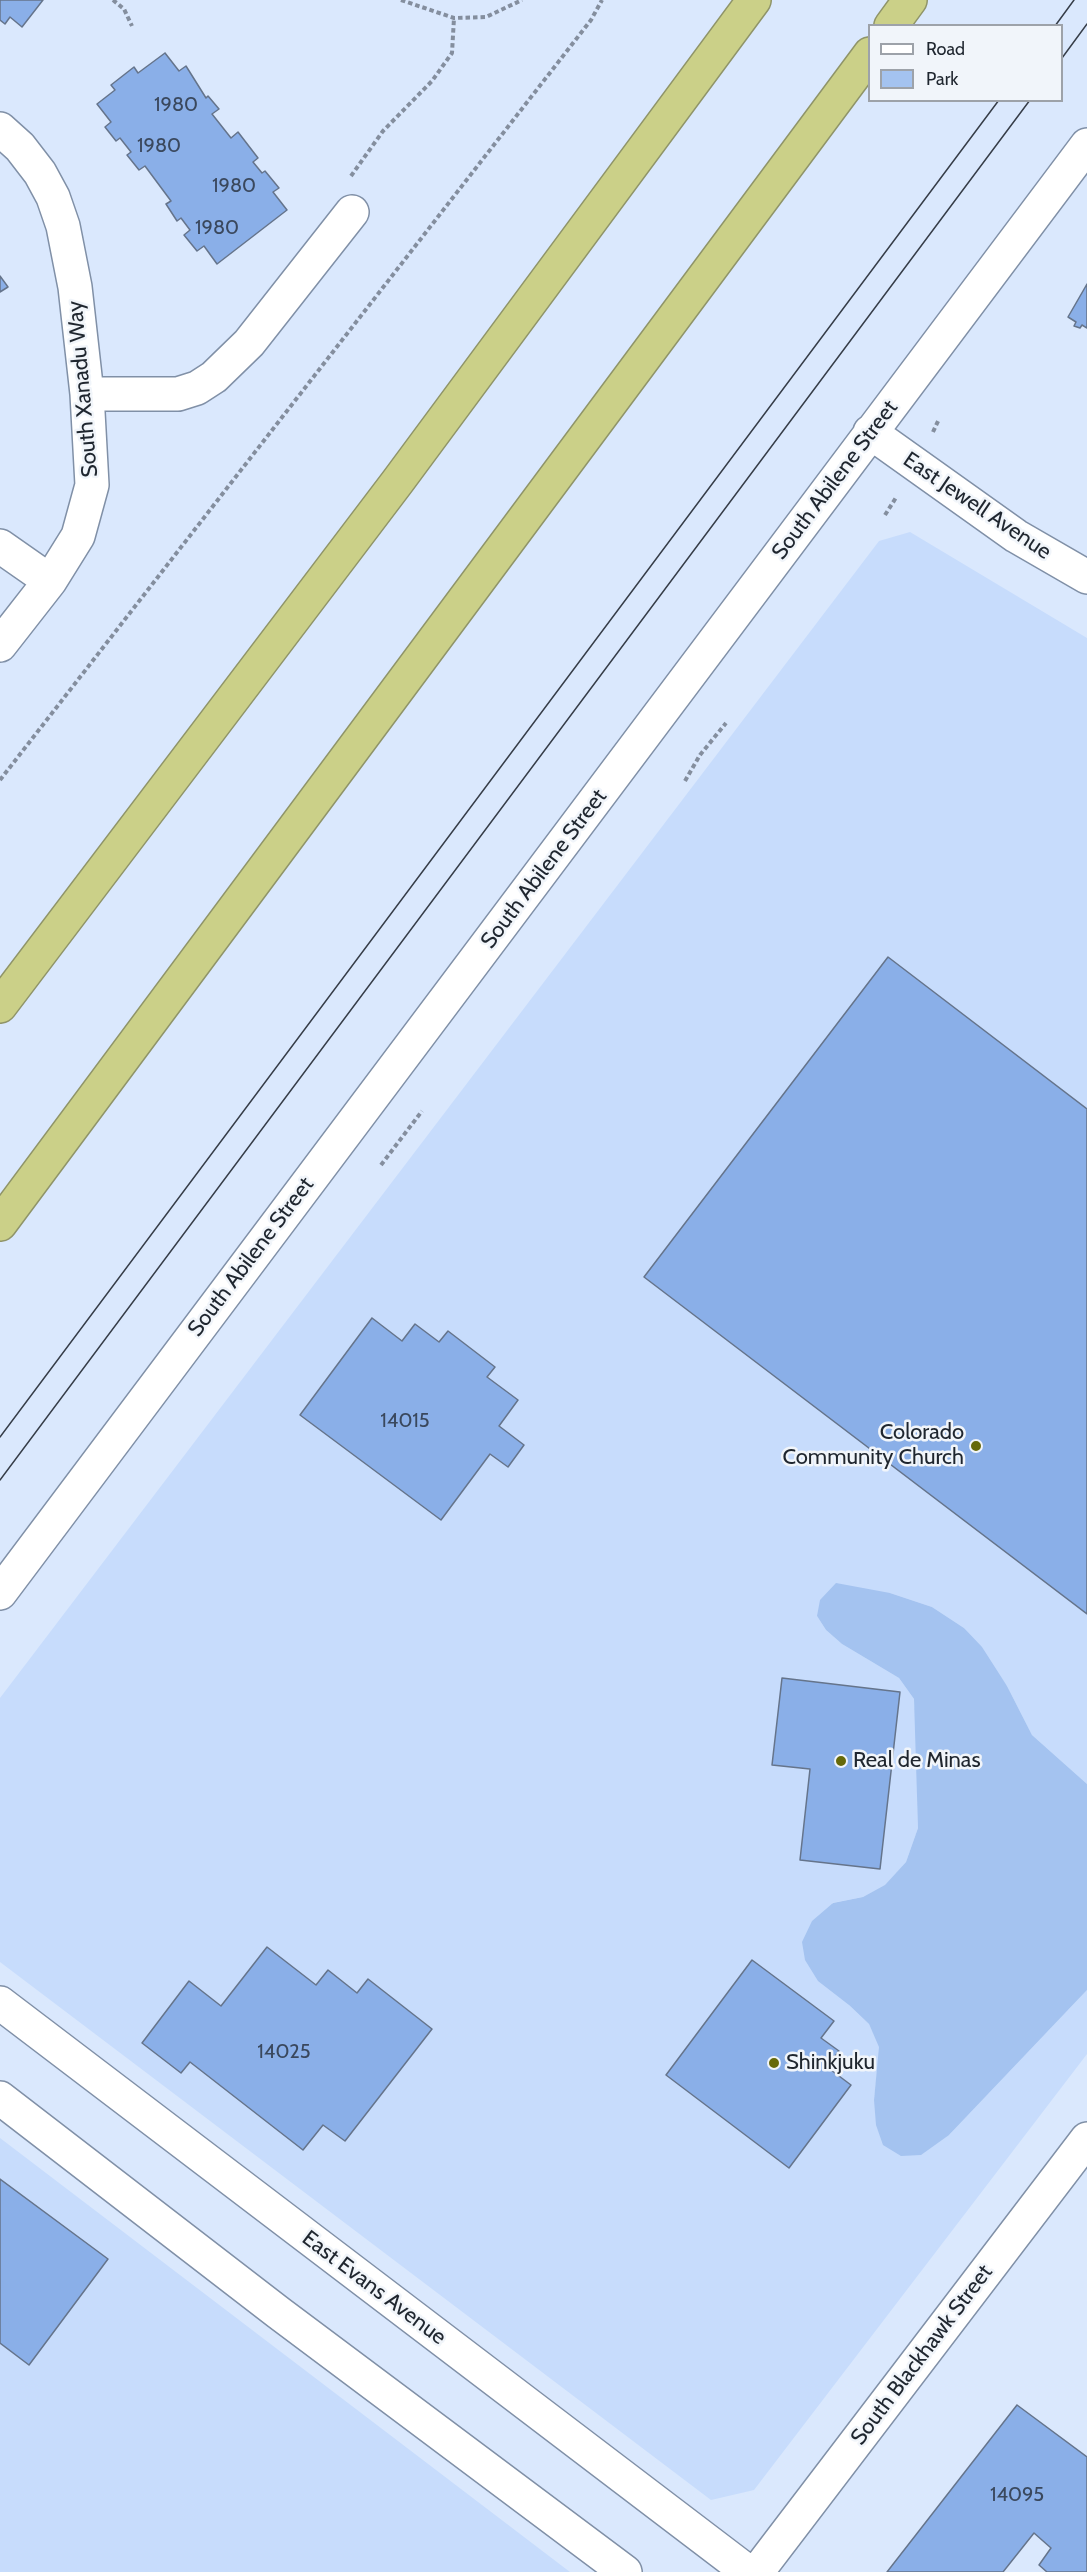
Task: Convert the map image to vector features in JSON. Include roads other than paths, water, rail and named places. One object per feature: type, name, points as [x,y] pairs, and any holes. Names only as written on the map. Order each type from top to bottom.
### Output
[{"type":"highway","points":[[0,1006],[398,481],[754,0]]},
{"type":"highway","points":[[892,24],[910,0]]},
{"type":"highway","points":[[0,1224],[868,57]]},
{"type":"highway","points":[[0,1236],[66,1134]]},
{"type":"street","name":"South Xanadu Way","points":[[0,129],[20,147],[40,173],[60,217],[75,287],[87,394],[92,485],[78,536],[50,581],[0,645]]},
{"type":"street","name":"South Abilene Street","points":[[0,1593],[1087,145]]},
{"type":"street","points":[[87,394],[178,394],[197,388],[214,377],[249,343],[352,212]]},
{"type":"street","name":"East Jewell Avenue","points":[[870,432],[1016,536],[1087,577]]},
{"type":"street","points":[[0,546],[50,581]]},
{"type":"street","name":"East Evans Avenue","points":[[0,2003],[748,2572]]},
{"type":"street","points":[[0,2098],[279,2313],[625,2572]]},
{"type":"street","name":"South Blackhawk Street","points":[[757,2572],[1087,2139]]},
{"type":"tram line","points":[[1056,24],[1074,0]]},
{"type":"tram line","points":[[1063,57],[1087,24]]},
{"type":"tram line","points":[[0,1437],[998,102]]},
{"type":"tram line","points":[[0,1480],[1029,102]]},
{"type":"place","name":"Colorado Community Church","points":[[976,1446]]},
{"type":"place","name":"Real de Minas","points":[[841,1761]]},
{"type":"place","name":"Shinkjuku","points":[[774,2063]]}]
